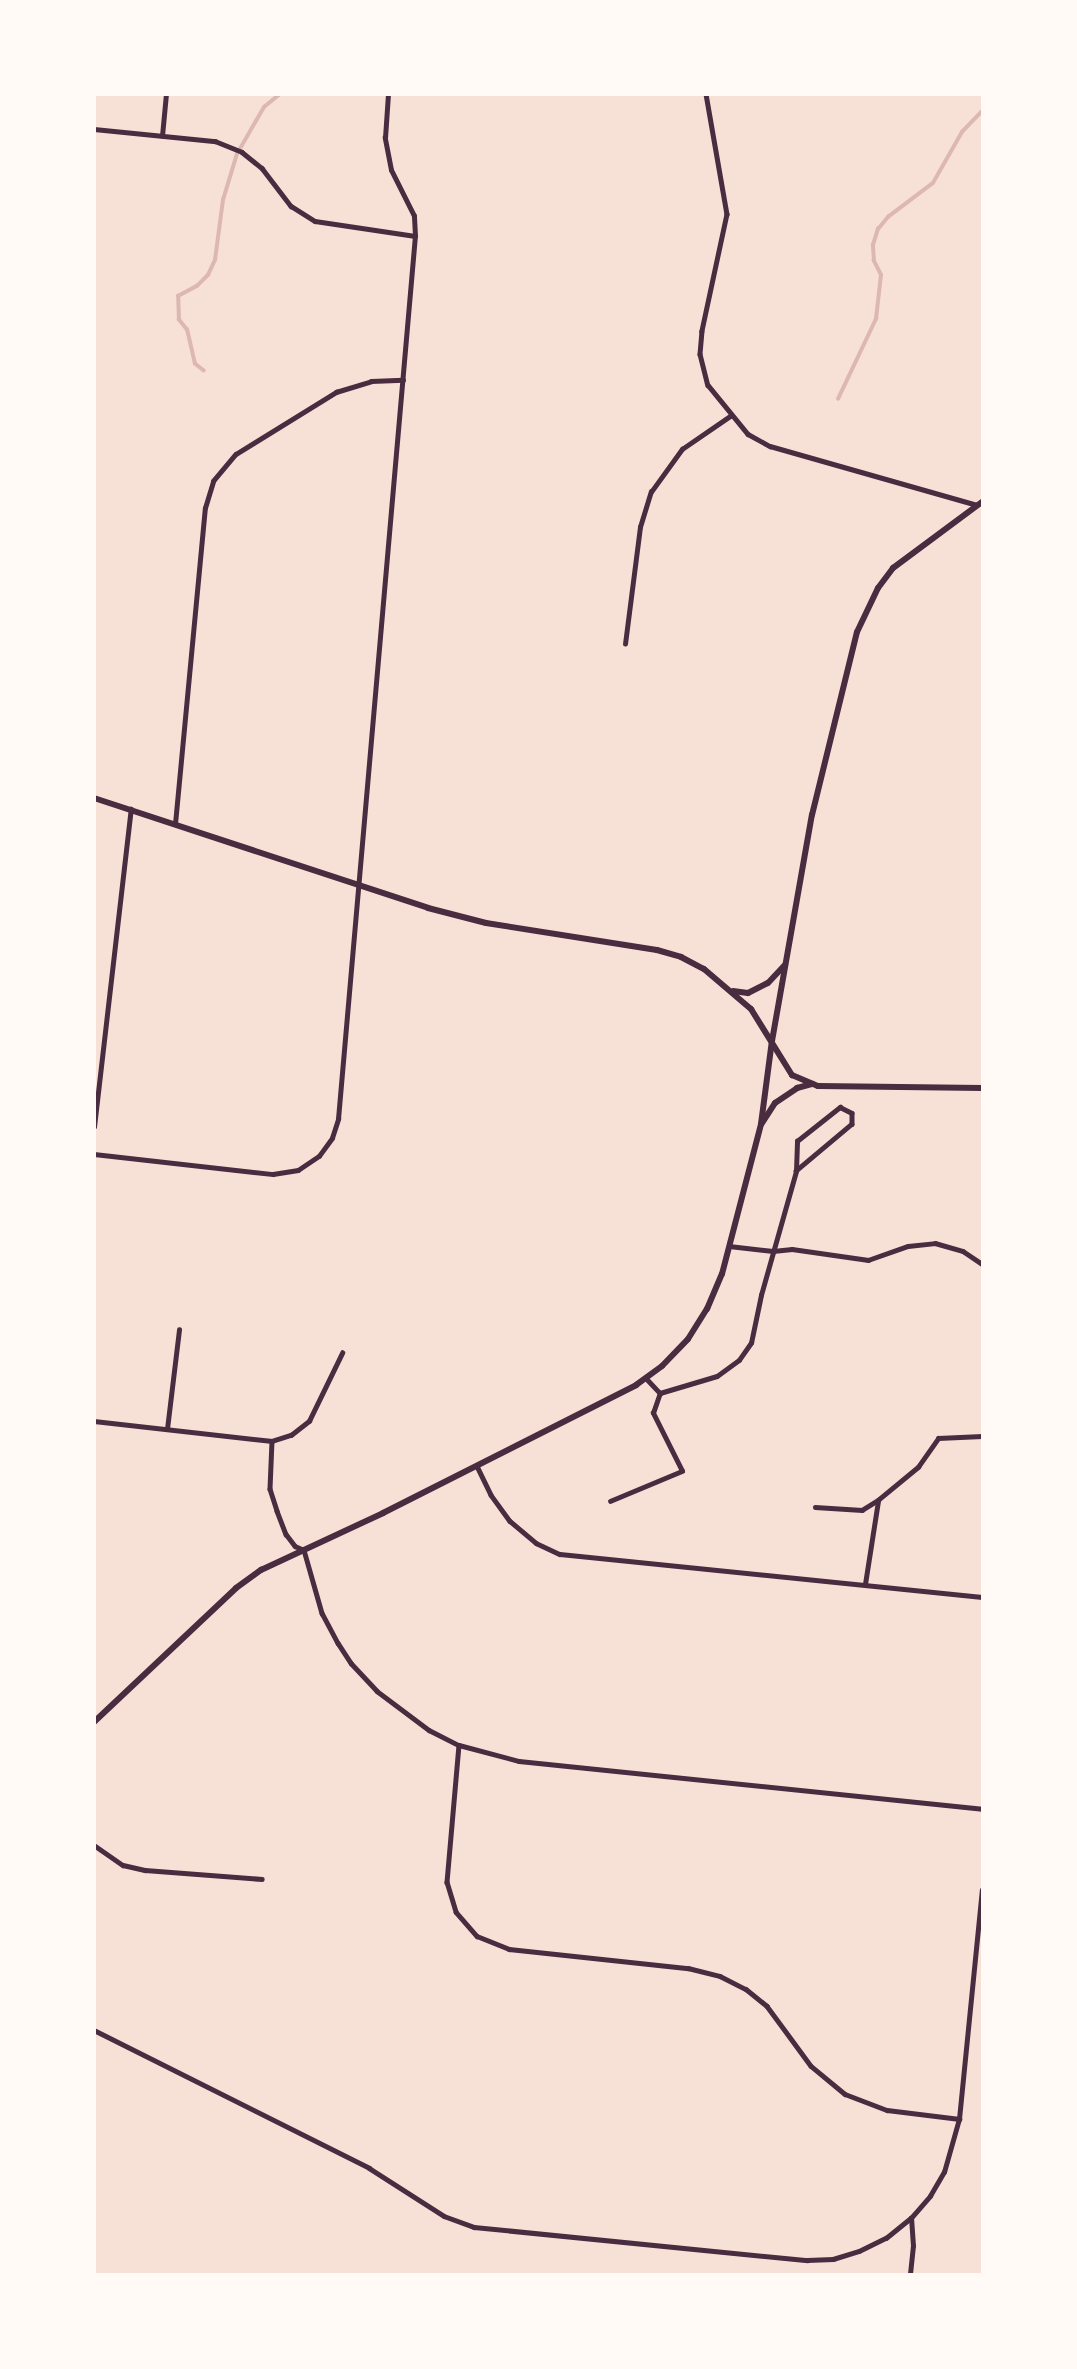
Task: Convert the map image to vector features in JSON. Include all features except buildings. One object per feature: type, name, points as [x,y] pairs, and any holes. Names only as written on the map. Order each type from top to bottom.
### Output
[{"type":"street","points":[[162,136],[166,94]]},
{"type":"street","points":[[94,1154],[273,1174],[298,1170],[319,1157],[332,1138],[338,1119],[415,236],[415,216],[391,170],[385,138],[388,94]]},
{"type":"street","points":[[706,94],[727,214],[702,331],[700,354],[708,385],[730,416],[748,434],[770,446],[980,504]]},
{"type":"street","points":[[94,129],[215,141],[242,152],[262,168],[291,206],[315,221],[415,236]]},
{"type":"street","points":[[175,824],[205,508],[213,481],[236,454],[336,392],[371,381],[403,380]]},
{"type":"street","points":[[625,644],[640,527],[651,492],[682,449],[730,416]]},
{"type":"street","points":[[94,1722],[236,1588],[261,1570],[477,1466],[646,1378],[688,1339],[707,1310],[729,1246],[761,1124],[772,1041],[812,816],[857,632],[878,588],[892,568],[980,504]]},
{"type":"street","points":[[94,799],[360,886],[486,923],[669,953],[704,968],[731,990],[751,1009],[792,1075],[813,1084]]},
{"type":"street","points":[[94,1127],[131,809]]},
{"type":"street","points":[[731,990],[748,993],[768,983],[787,964]]},
{"type":"street","points":[[761,1124],[775,1103],[797,1088],[813,1084],[982,1087]]},
{"type":"street","points":[[660,1393],[717,1376],[740,1360],[751,1343],[796,1171],[797,1141],[840,1107],[852,1113],[852,1124],[796,1171]]},
{"type":"street","points":[[729,1246],[773,1251],[792,1249],[868,1260],[908,1246],[934,1243],[963,1251],[982,1264]]},
{"type":"street","points":[[167,1429],[179,1330]]},
{"type":"street","points":[[94,1421],[272,1441],[291,1435],[309,1420],[342,1353]]},
{"type":"street","points":[[646,1378],[660,1393]]},
{"type":"street","points":[[610,1501],[682,1471],[653,1413],[660,1393]]},
{"type":"street","points":[[815,1507],[862,1510],[918,1467],[938,1438],[982,1436]]},
{"type":"street","points":[[272,1441],[270,1478],[277,1511],[286,1534],[295,1546],[304,1550]]},
{"type":"street","points":[[477,1466],[491,1495],[510,1521],[536,1543],[561,1554],[982,1597]]},
{"type":"street","points":[[865,1584],[878,1500]]},
{"type":"street","points":[[304,1550],[322,1613],[351,1663],[403,1714],[459,1745],[519,1761],[982,1809]]},
{"type":"street","points":[[459,1745],[447,1882],[456,1912],[477,1936],[509,1949],[688,1968],[720,1976],[746,1989],[767,2006],[811,2066],[845,2094],[887,2110],[959,2119]]},
{"type":"street","points":[[94,1845],[123,1865],[145,1870],[262,1880]]},
{"type":"street","points":[[94,2030],[369,2168],[444,2216],[474,2227],[807,2260],[833,2259],[859,2251],[886,2238],[911,2218],[930,2196],[944,2172],[954,2146],[959,2119],[982,1890]]},
{"type":"street","points":[[910,2274],[911,2218]]},
{"type":"waterway","points":[[204,371],[195,364],[187,330],[179,320],[178,296],[197,286],[208,275],[215,260],[223,200],[237,154],[264,107],[280,94]]},
{"type":"waterway","points":[[838,399],[876,319],[881,275],[874,261],[873,245],[878,229],[888,217],[933,183],[962,132],[982,111]]}]
